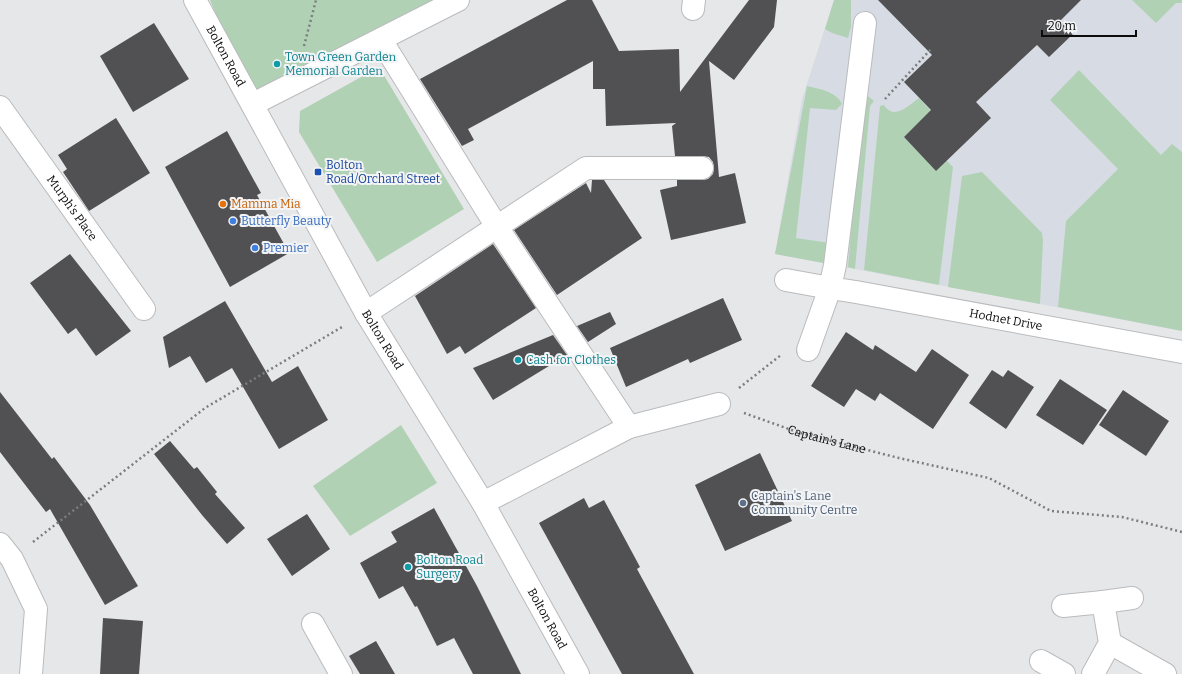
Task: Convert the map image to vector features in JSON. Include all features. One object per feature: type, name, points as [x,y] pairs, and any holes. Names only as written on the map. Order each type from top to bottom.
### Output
[{"type":"street","name":"Bolton Road","points":[[195,0],[366,313],[483,503],[578,674]]},
{"type":"street","points":[[253,104],[458,0]]},
{"type":"street","points":[[808,350],[830,288],[835,265],[865,23]]},
{"type":"street","points":[[381,40],[497,226],[629,427]]},
{"type":"street","name":"Murph's Place","points":[[0,107],[144,309]]},
{"type":"street","points":[[366,313],[586,168],[702,168]]},
{"type":"street","name":"Hodnet Drive","points":[[786,280],[1182,352]]},
{"type":"street","points":[[483,503],[629,427],[719,404]]},
{"type":"street","points":[[6,552],[36,609],[31,674]]},
{"type":"street","points":[[1063,606],[1132,598]]},
{"type":"street","points":[[1093,674],[1110,643],[1103,602]]},
{"type":"street","points":[[313,624],[341,674]]},
{"type":"street","points":[[1110,643],[1165,674]]},
{"type":"street","points":[[1041,660],[1064,674]]},
{"type":"path","points":[[880,104],[932,48]]},
{"type":"path","points":[[6,552],[205,408],[366,313]]},
{"type":"path","name":"Captain's Lane","points":[[719,404],[800,432],[899,458],[989,478],[1051,511],[1122,517],[1182,532]]},
{"type":"shaded area","points":[[834,0],[1182,0],[1182,331],[775,254],[802,99]]},
{"type":"green space","points":[[210,0],[450,0],[253,104]]},
{"type":"green space","points":[[834,0],[851,0],[851,27],[848,38],[825,29]]},
{"type":"green space","points":[[1132,0],[1182,0],[1182,3],[1176,3],[1156,23]]},
{"type":"green space","points":[[379,67],[464,209],[377,262],[299,132],[300,111]]},
{"type":"green space","points":[[1079,70],[1161,155],[1172,144],[1182,152],[1182,331],[1058,307],[1066,221],[1118,169],[1050,100]]},
{"type":"green space","points":[[807,86],[831,93],[836,96],[842,104],[836,110],[810,108],[796,238],[830,243],[829,264],[775,254]]},
{"type":"green space","points":[[863,92],[874,101],[870,106],[855,269],[848,267]]},
{"type":"green space","points":[[919,98],[931,111],[904,137],[936,170],[946,160],[953,167],[939,285],[864,270],[880,106],[884,105],[888,110],[897,112],[906,108]]},
{"type":"green space","points":[[982,172],[1042,233],[1043,241],[1040,304],[948,287],[962,176]]},
{"type":"green space","points":[[401,425],[437,483],[350,536],[313,486]]},
{"type":"building","points":[[567,0],[592,0],[619,51],[679,49],[680,92],[749,0],[777,0],[774,27],[734,80],[709,61],[719,177],[735,173],[746,223],[671,240],[660,190],[677,186],[677,180],[708,179],[713,174],[713,162],[709,157],[675,156],[672,126],[676,123],[606,126],[605,89],[593,89],[593,61],[468,129],[474,140],[462,146],[420,79]]},
{"type":"building","points":[[878,0],[1081,0],[1060,21],[1073,34],[1049,57],[1037,45],[976,102],[991,118],[936,171],[904,137],[931,110],[904,82],[932,55]]},
{"type":"building","points":[[154,23],[189,79],[133,112],[100,56]]},
{"type":"building","points":[[116,118],[150,173],[89,211],[63,172],[67,169],[58,155]]},
{"type":"building","points":[[227,131],[261,193],[257,195],[289,253],[230,287],[165,167]]},
{"type":"building","points":[[592,180],[604,180],[642,238],[557,295],[514,230],[586,183],[591,193]]},
{"type":"building","points":[[493,244],[536,308],[465,354],[460,346],[447,354],[415,296]]},
{"type":"building","points":[[70,254],[131,331],[96,356],[76,328],[68,334],[30,283]]},
{"type":"building","points":[[723,298],[742,340],[690,363],[688,359],[626,387],[610,348]]},
{"type":"building","points":[[225,301],[272,382],[298,366],[328,420],[279,449],[232,368],[206,383],[190,356],[169,368],[163,337]]},
{"type":"building","points":[[610,312],[616,324],[588,342],[577,326]]},
{"type":"building","points":[[846,332],[873,350],[875,345],[916,372],[932,349],[969,375],[933,429],[880,393],[875,401],[856,389],[844,407],[811,386]]},
{"type":"building","name":"Cash for Clothes","points":[[553,335],[567,355],[493,400],[473,368]]},
{"type":"building","points":[[992,370],[1003,377],[1008,370],[1034,387],[1006,429],[969,403]]},
{"type":"building","points":[[1060,379],[1107,410],[1083,445],[1036,415]]},
{"type":"building","points":[[1123,390],[1169,421],[1146,456],[1099,425]]},
{"type":"building","points":[[0,392],[52,459],[54,457],[90,505],[138,586],[105,605],[50,509],[46,512],[0,452]]},
{"type":"building","points":[[170,441],[194,469],[197,467],[217,492],[215,494],[245,528],[227,544],[154,454]]},
{"type":"building","name":"Captain's Lane Community Centre","points":[[760,453],[792,521],[725,551],[695,485]]},
{"type":"building","points":[[584,498],[589,508],[604,500],[640,567],[637,569],[694,674],[622,674],[539,523]]},
{"type":"building","points":[[434,508],[477,586],[521,674],[473,674],[454,638],[437,646],[417,606],[415,607],[403,586],[379,599],[360,563],[397,542],[391,532]]},
{"type":"building","points":[[307,514],[330,549],[292,576],[267,539]]},
{"type":"building","points":[[103,618],[143,621],[139,674],[100,674]]},
{"type":"building","points":[[376,641],[395,674],[360,674],[349,656]]},
{"type":"place","name":"Town Green Garden Memorial Garden","points":[[277,64]]},
{"type":"place","name":"Bolton Road/Orchard Street","points":[[318,172]]},
{"type":"place","name":"Mamma Mia","points":[[223,204]]},
{"type":"place","name":"Butterfly Beauty","points":[[233,221]]},
{"type":"place","name":"Premier","points":[[255,248]]},
{"type":"place","name":"Cash for Clothes","points":[[518,360]]},
{"type":"place","name":"Captain's Lane Community Centre","points":[[743,503]]},
{"type":"place","name":"Bolton Road Surgery","points":[[408,567]]}]
